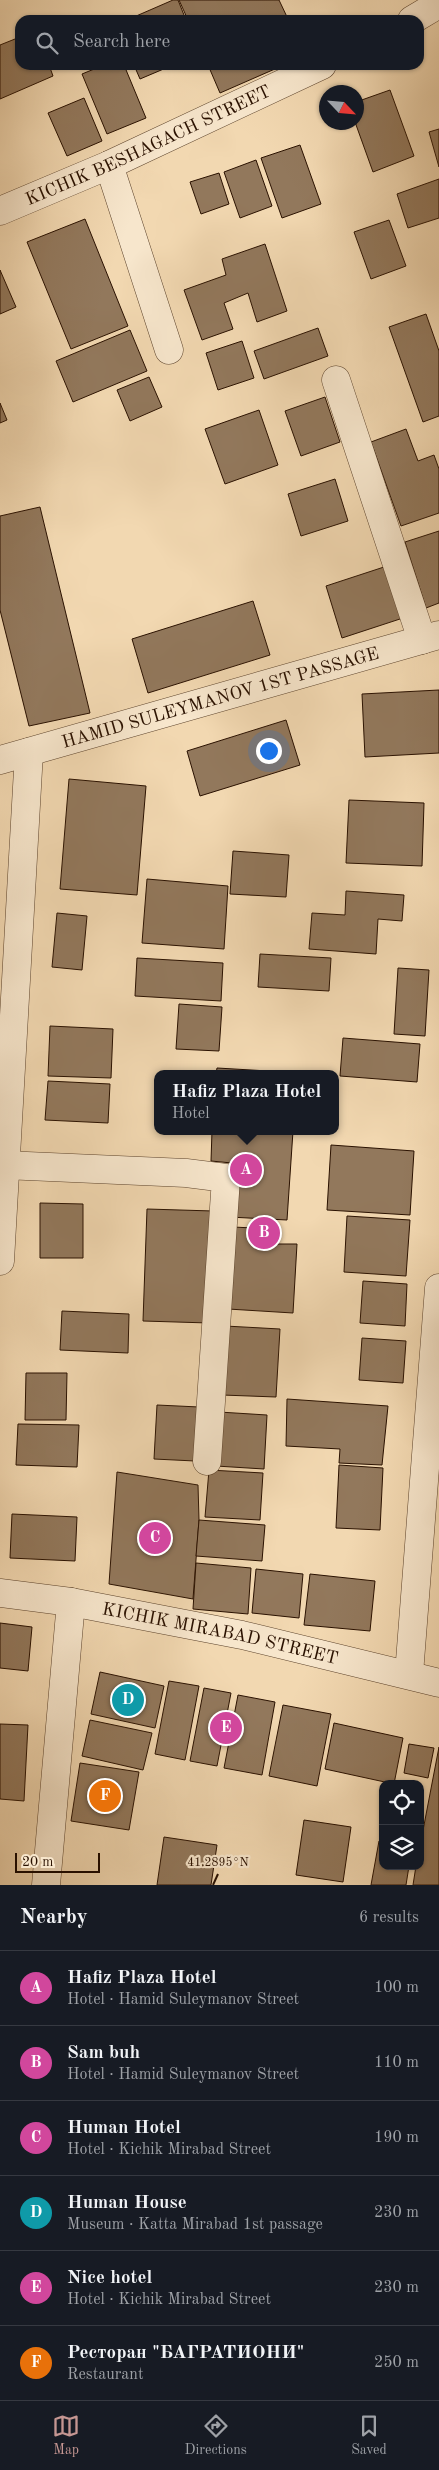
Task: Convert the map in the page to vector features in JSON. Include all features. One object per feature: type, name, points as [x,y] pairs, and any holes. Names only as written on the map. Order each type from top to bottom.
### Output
[{"type":"street","points":[[420,15],[439,4]]},
{"type":"street","name":"KICHIK BESHAGACH STREET","points":[[0,211],[109,165],[311,70]]},
{"type":"street","points":[[109,165],[169,350]]},
{"type":"street","points":[[336,380],[431,637]]},
{"type":"street","name":"HAMID SULEYMANOV 1ST PASSAGE","points":[[0,760],[431,637]]},
{"type":"street","points":[[0,1261],[29,752]]},
{"type":"street","points":[[4,1165],[186,1173],[226,1178],[207,1461]]},
{"type":"street","points":[[409,1674],[439,1288]]},
{"type":"street","name":"KICHIK MIRABAD STREET","points":[[0,1593],[71,1602],[242,1635],[409,1674],[439,1683]]},
{"type":"street","points":[[46,1885],[71,1602]]},
{"type":"building","points":[[173,0],[178,0],[184,15],[138,15]]},
{"type":"building","points":[[179,0],[279,0],[286,15],[186,15]]},
{"type":"building","points":[[15,39],[15,70],[51,70],[53,76],[0,99],[0,45]]},
{"type":"building","points":[[92,70],[126,70],[146,118],[107,134],[82,74]]},
{"type":"building","points":[[136,70],[161,70],[140,79]]},
{"type":"building","points":[[210,70],[273,70],[220,93]]},
{"type":"building","points":[[390,90],[414,156],[373,172],[358,130],[364,130],[364,99]]},
{"type":"building","points":[[84,98],[102,141],[67,156],[48,113]]},
{"type":"building","points":[[439,129],[439,167],[429,132]]},
{"type":"building","points":[[300,145],[321,204],[282,218],[261,158]]},
{"type":"building","points":[[256,160],[272,206],[240,218],[224,172]]},
{"type":"building","points":[[219,173],[229,204],[201,214],[190,182]]},
{"type":"building","points":[[439,179],[439,218],[408,228],[397,194]]},
{"type":"building","points":[[85,219],[128,326],[71,349],[27,242]]},
{"type":"building","points":[[389,220],[406,266],[371,279],[354,232]]},
{"type":"building","points":[[265,244],[287,311],[257,322],[248,293],[224,303],[233,329],[202,340],[184,290],[226,275],[222,259]]},
{"type":"building","points":[[0,270],[16,307],[0,314]]},
{"type":"building","points":[[426,314],[439,351],[439,416],[423,422],[389,327]]},
{"type":"building","points":[[318,328],[328,356],[264,379],[254,351]]},
{"type":"building","points":[[130,330],[147,371],[73,402],[56,361]]},
{"type":"building","points":[[242,341],[254,378],[218,390],[206,353]]},
{"type":"building","points":[[149,377],[162,407],[130,421],[117,390]]},
{"type":"building","points":[[325,397],[340,442],[301,456],[285,411]]},
{"type":"building","points":[[0,403],[7,420],[0,423]]},
{"type":"building","points":[[259,410],[278,465],[225,484],[205,429]]},
{"type":"building","points":[[406,429],[418,461],[434,455],[439,469],[439,513],[401,526],[371,442]]},
{"type":"building","points":[[335,479],[348,521],[301,536],[288,494]]},
{"type":"building","points":[[40,507],[90,713],[29,726],[0,610],[0,516]]},
{"type":"building","points":[[439,531],[439,603],[426,608],[405,542]]},
{"type":"building","points":[[387,566],[403,618],[342,638],[326,586]]},
{"type":"building","points":[[253,601],[270,655],[148,693],[132,639]]},
{"type":"building","points":[[439,690],[439,753],[365,757],[362,694]]},
{"type":"building","points":[[286,720],[300,765],[200,796],[187,751]]},
{"type":"building","points":[[69,779],[146,786],[137,895],[60,889]]},
{"type":"building","points":[[349,800],[424,803],[422,866],[346,863]]},
{"type":"building","points":[[233,851],[289,855],[286,897],[230,894]]},
{"type":"building","points":[[147,879],[228,886],[224,949],[142,943]]},
{"type":"building","points":[[346,891],[404,895],[402,921],[378,919],[376,954],[309,949],[312,913],[345,915]]},
{"type":"building","points":[[57,913],[87,916],[82,970],[52,967]]},
{"type":"building","points":[[260,954],[331,958],[329,991],[258,987]]},
{"type":"building","points":[[137,958],[223,963],[221,1001],[135,996]]},
{"type":"building","points":[[398,968],[429,970],[425,1036],[394,1034]]},
{"type":"building","points":[[179,1004],[222,1007],[219,1051],[176,1049]]},
{"type":"building","points":[[50,1026],[113,1029],[111,1078],[48,1076]]},
{"type":"building","points":[[343,1038],[420,1044],[417,1082],[340,1076]]},
{"type":"building","points":[[217,1068],[251,1070],[217,1070]]},
{"type":"building","points":[[48,1081],[110,1084],[108,1123],[45,1120]]},
{"type":"building","points":[[212,1135],[293,1135],[287,1220],[229,1217],[232,1163],[211,1161]]},
{"type":"building","points":[[331,1145],[414,1151],[410,1215],[327,1210]]},
{"type":"building","points":[[40,1203],[83,1204],[83,1258],[40,1258]]},
{"type":"building","points":[[147,1209],[213,1211],[209,1323],[143,1321]]},
{"type":"building","points":[[347,1216],[410,1220],[406,1276],[344,1272]]},
{"type":"building","points":[[233,1227],[273,1229],[272,1244],[297,1244],[293,1313],[228,1309]]},
{"type":"building","points":[[363,1281],[407,1284],[405,1326],[360,1323]]},
{"type":"building","points":[[62,1311],[129,1314],[128,1353],[60,1350]]},
{"type":"building","points":[[225,1326],[280,1329],[276,1397],[222,1395]]},
{"type":"building","points":[[362,1338],[406,1341],[403,1383],[359,1380]]},
{"type":"building","points":[[26,1373],[67,1373],[66,1420],[25,1420]]},
{"type":"building","points":[[287,1399],[388,1406],[382,1465],[339,1463],[340,1449],[286,1446]]},
{"type":"building","points":[[157,1405],[199,1407],[195,1461],[154,1459]]},
{"type":"building","points":[[219,1412],[267,1415],[264,1469],[216,1466]]},
{"type":"building","points":[[18,1424],[79,1425],[77,1467],[16,1465]]},
{"type":"building","points":[[339,1465],[383,1468],[380,1530],[336,1528]]},
{"type":"building","points":[[209,1470],[263,1473],[260,1520],[205,1517]]},
{"type":"building","points":[[117,1472],[198,1485],[199,1520],[193,1599],[109,1584]]},
{"type":"building","points":[[12,1514],[77,1517],[75,1561],[10,1558]]},
{"type":"building","points":[[199,1520],[265,1525],[262,1561],[196,1556]]},
{"type":"building","points":[[196,1563],[251,1568],[248,1614],[193,1609]]},
{"type":"building","points":[[256,1569],[303,1574],[299,1618],[252,1613]]},
{"type":"building","points":[[310,1574],[375,1581],[370,1631],[304,1625]]},
{"type":"building","points":[[0,1623],[32,1627],[28,1671],[0,1668]]},
{"type":"building","points":[[100,1672],[164,1686],[155,1728],[91,1714]]},
{"type":"building","points":[[169,1681],[199,1686],[185,1760],[155,1754]]},
{"type":"building","points":[[204,1688],[231,1693],[217,1766],[190,1761]]},
{"type":"building","points":[[238,1695],[275,1702],[262,1775],[224,1768]]},
{"type":"building","points":[[283,1705],[331,1714],[317,1786],[269,1776]]},
{"type":"building","points":[[90,1720],[152,1733],[143,1770],[82,1756]]},
{"type":"building","points":[[334,1723],[403,1738],[395,1780],[379,1781],[325,1769]]},
{"type":"building","points":[[0,1724],[28,1725],[24,1801],[0,1799]]},
{"type":"building","points":[[409,1744],[434,1748],[428,1778],[404,1773]]},
{"type":"building","points":[[439,1747],[439,1885],[413,1885],[415,1870],[424,1870],[424,1825]]},
{"type":"building","points":[[80,1763],[139,1772],[129,1830],[71,1821]]},
{"type":"building","points":[[304,1820],[351,1827],[343,1882],[296,1875]]},
{"type":"building","points":[[164,1837],[217,1845],[211,1885],[157,1885]]},
{"type":"building","points":[[379,1841],[379,1870],[408,1870],[406,1885],[371,1885]]},
{"type":"place","name":"Hafiz Plaza Hotel","points":[[246,1170]]},
{"type":"place","name":"Sam buh","points":[[264,1233]]},
{"type":"place","name":"Human Hotel","points":[[155,1538]]},
{"type":"place","name":"Human House","points":[[128,1700]]},
{"type":"place","name":"Nice hotel","points":[[226,1728]]},
{"type":"place","name":"Ресторан \"БАГРАТИОНИ\"","points":[[105,1796]]}]
